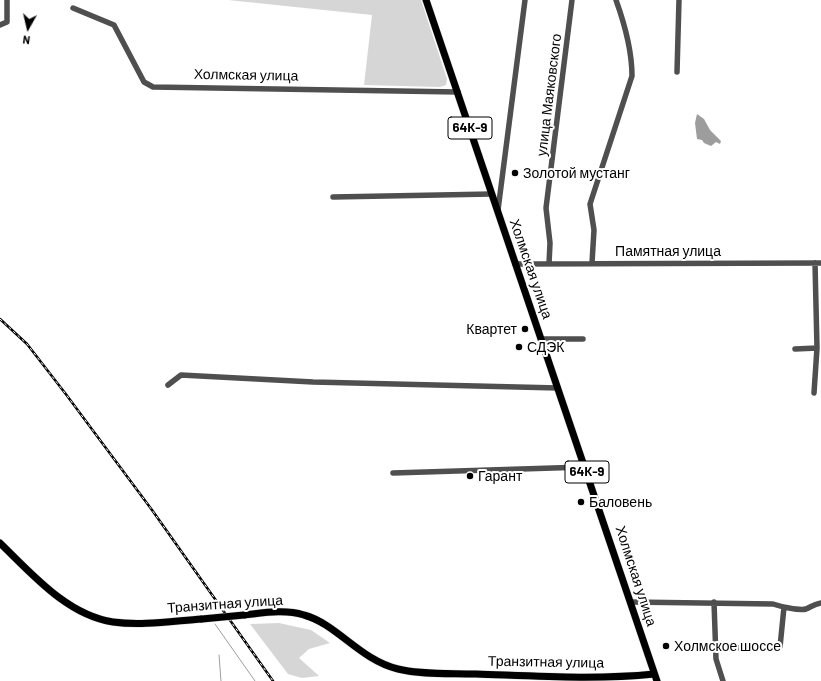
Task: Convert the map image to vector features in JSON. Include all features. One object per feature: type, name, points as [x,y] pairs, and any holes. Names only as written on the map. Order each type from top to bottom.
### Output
[{"type":"main road","name":"Холмская улица","points":[[426,0],[656,677]]},
{"type":"main road","name":"Транзитная улица","points":[[0,543],[59,597],[88,615],[107,621],[127,623],[293,612],[306,615],[366,655],[381,663],[398,669],[419,672],[656,677]]},
{"type":"street","points":[[0,25],[7,22],[7,0]]},
{"type":"street","points":[[498,210],[524,0]]},
{"type":"street","name":"улица Маяковского","points":[[549,264],[550,243],[546,208],[572,0]]},
{"type":"street","points":[[592,263],[594,230],[590,204],[632,76],[632,59],[625,24],[616,0]]},
{"type":"street","points":[[677,72],[679,0]]},
{"type":"street","name":"Холмская улица","points":[[73,8],[114,25],[144,82],[153,87],[458,92]]},
{"type":"street","points":[[333,197],[492,194]]},
{"type":"street","points":[[814,393],[817,348],[818,263]]},
{"type":"street","name":"Памятная улица","points":[[515,264],[818,263]]},
{"type":"street","points":[[540,339],[584,339]]},
{"type":"street","points":[[795,349],[817,348]]},
{"type":"street","points":[[168,385],[181,376],[313,382],[558,388]]},
{"type":"street","points":[[393,473],[585,467]]},
{"type":"street","points":[[631,602],[773,604],[784,607],[805,609],[813,604],[821,603]]},
{"type":"street","points":[[714,602],[716,659],[723,681]]},
{"type":"street","points":[[715,648],[780,647],[784,607]]},
{"type":"shaded area","points":[[228,0],[421,0],[447,79],[446,85],[440,87],[364,85],[372,15]]},
{"type":"shaded area","points":[[697,114],[704,119],[710,130],[721,141],[720,144],[716,142],[711,146],[704,143],[702,140],[697,139],[695,123]]},
{"type":"shaded area","points":[[279,623],[311,630],[330,643],[309,649],[299,658],[319,676],[302,678],[288,674],[250,624]]},
{"type":"waterway","points":[[215,624],[255,681]]},
{"type":"waterway","points":[[219,655],[221,681]]},
{"type":"railway","points":[[0,319],[27,344],[65,393],[152,510],[273,681]]},
{"type":"place","name":"Золотой мустанг","points":[[515,173]]},
{"type":"place","name":"Квартет","points":[[525,329]]},
{"type":"place","name":"СДЭК","points":[[519,347]]},
{"type":"place","name":"Гарант","points":[[470,476]]},
{"type":"place","name":"Баловень","points":[[581,502]]},
{"type":"place","name":"Холмское шоссе","points":[[666,646]]}]
